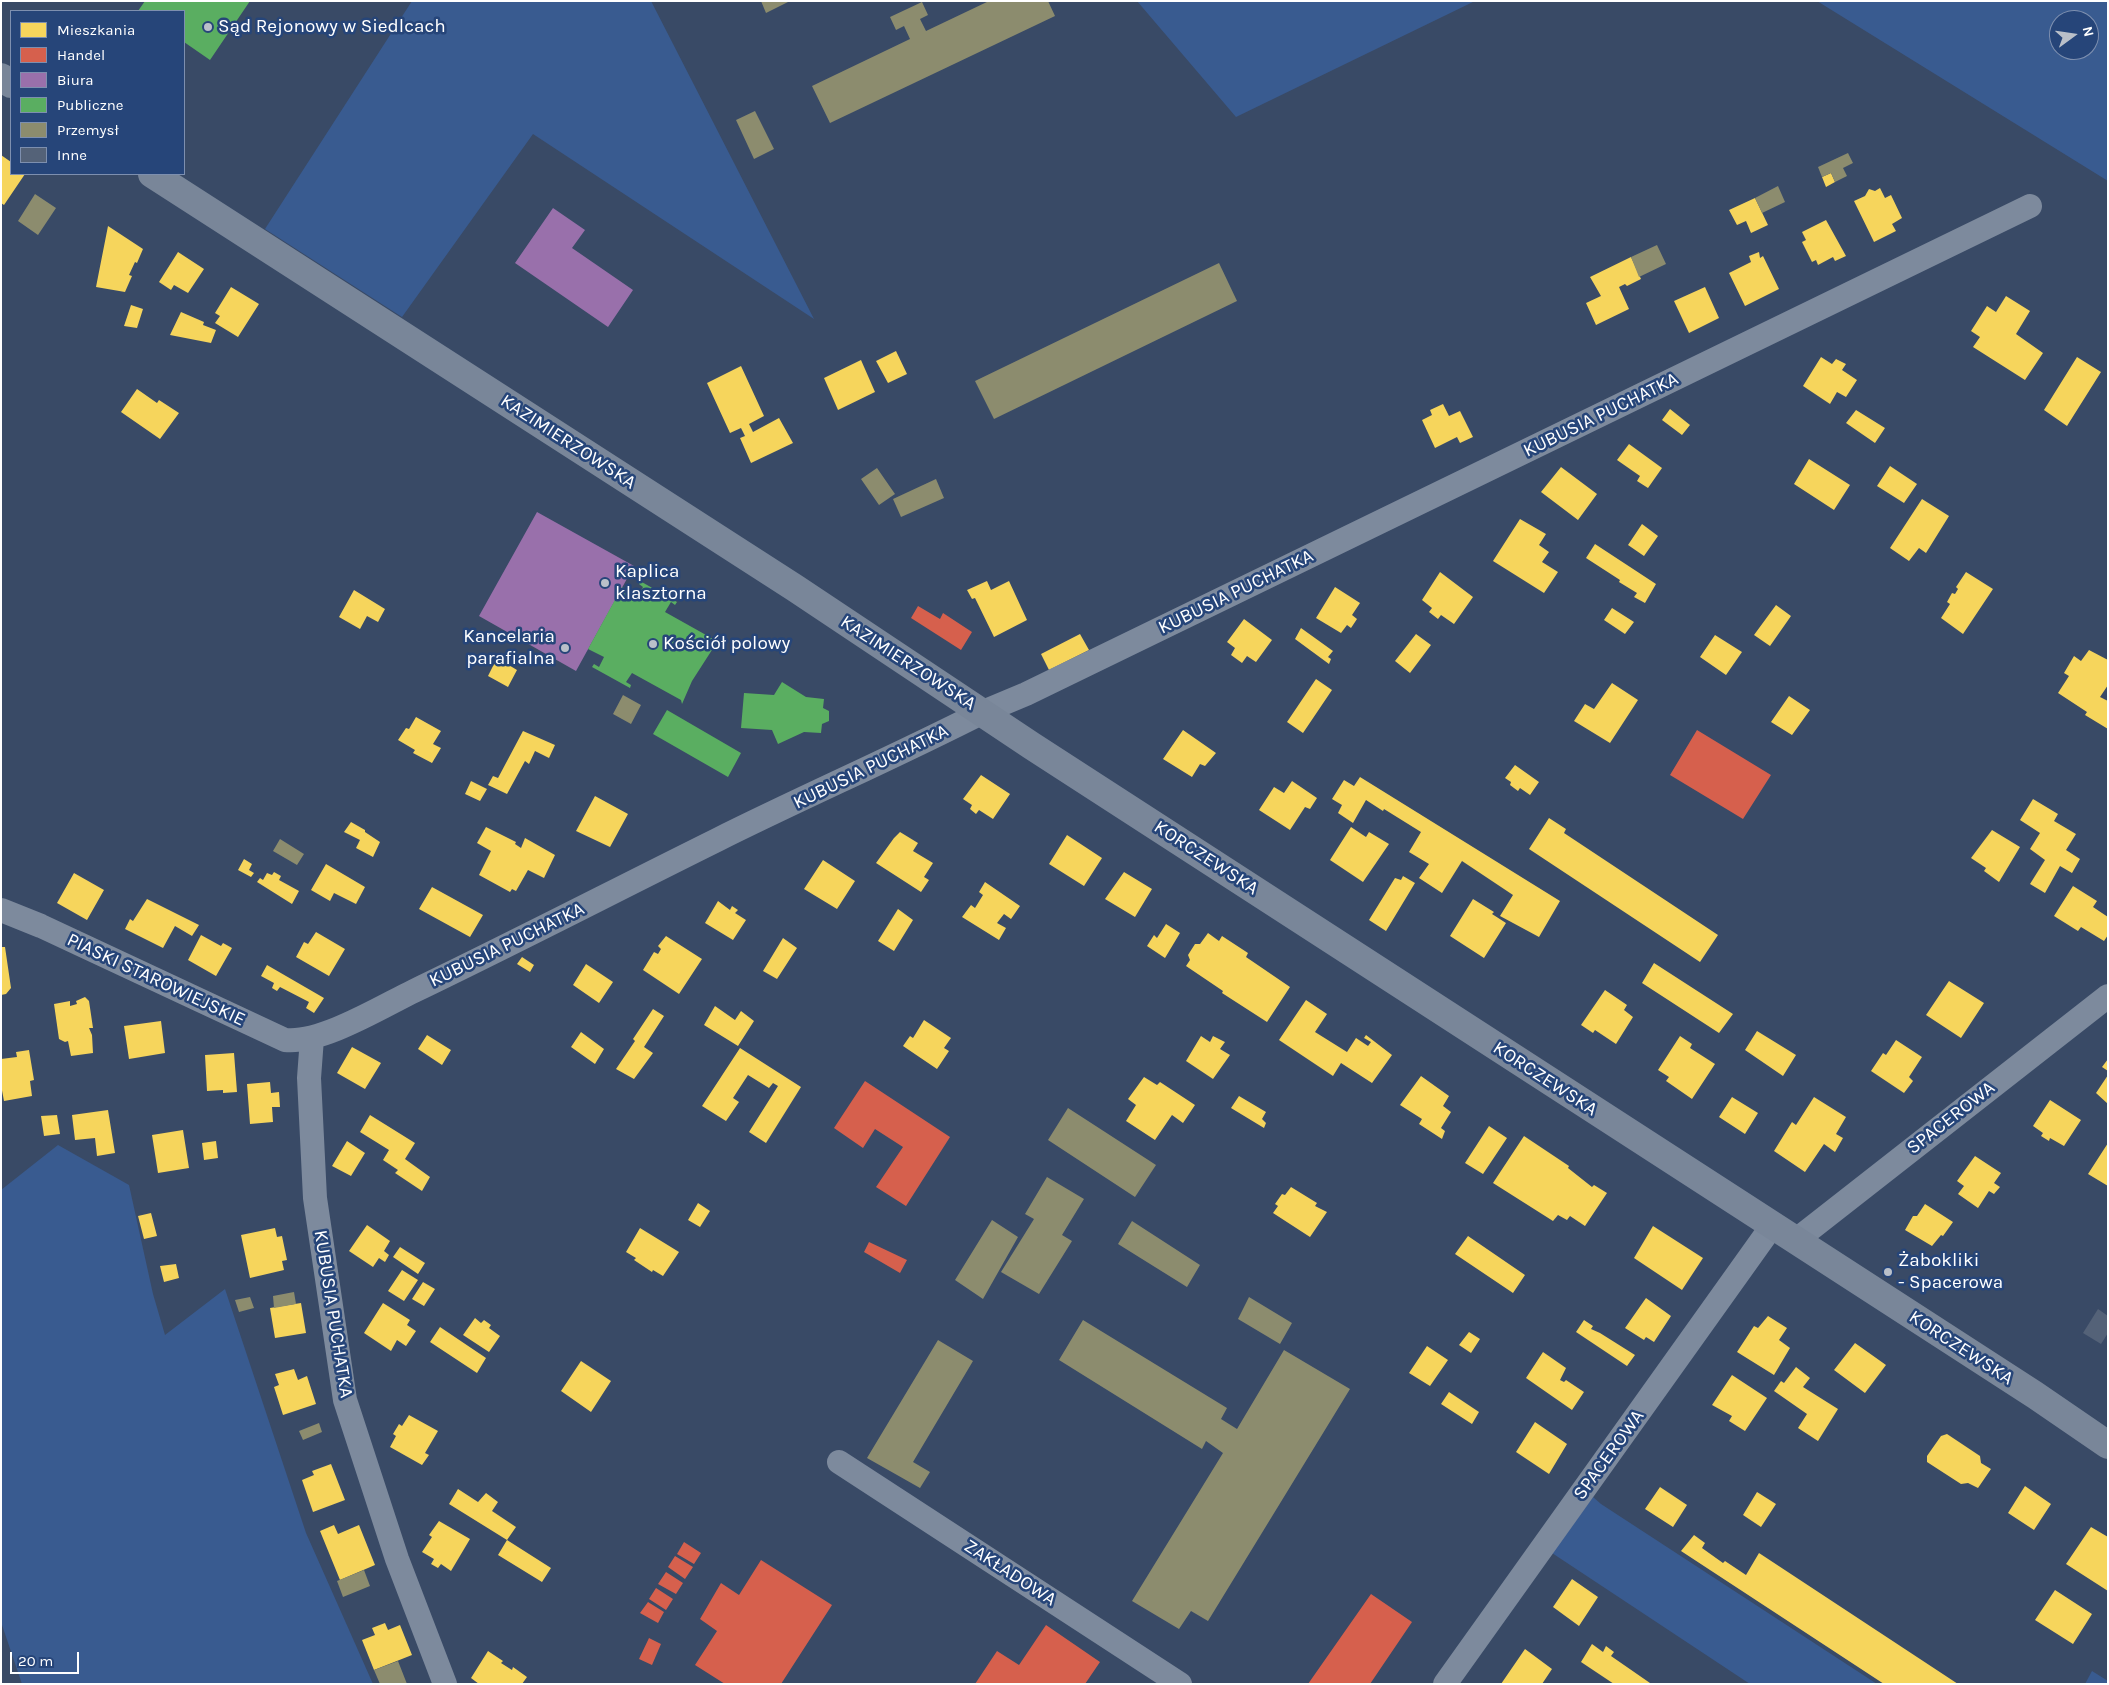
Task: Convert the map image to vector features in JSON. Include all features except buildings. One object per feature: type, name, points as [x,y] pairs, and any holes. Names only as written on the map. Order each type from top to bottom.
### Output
[{"type":"street","name":"KAZIMIERZOWSKA","points":[[154,175],[698,525],[983,712]]},
{"type":"street","name":"KUBUSIA PUCHATKA","points":[[445,1684],[397,1559],[345,1400],[315,1198],[309,1078],[312,1038],[409,993],[720,839],[983,712],[1026,694],[2030,206]]},
{"type":"street","name":"KORCZEWSKA","points":[[983,712],[1032,746],[2035,1395],[2108,1445]]},
{"type":"street","name":"PIASKI STAROWIEJSKIE","points":[[1,910],[41,926],[286,1040],[297,1042],[312,1038]]},
{"type":"street","name":"SPACEROWA","points":[[1795,1241],[2106,1000]]},
{"type":"street","name":"SPACEROWA","points":[[1445,1684],[1772,1226]]},
{"type":"street","name":"ZAKŁADOWA","points":[[839,1462],[1180,1684]]},
{"type":"shaded area","points":[[412,1],[651,1],[814,319],[533,134],[402,317],[265,229]]},
{"type":"shaded area","points":[[1137,1],[1475,1],[1236,117]]},
{"type":"shaded area","points":[[1817,1],[2108,1],[2108,181]]},
{"type":"shaded area","points":[[58,1145],[129,1185],[153,1294],[165,1335],[225,1289],[306,1533],[373,1684],[22,1684],[1,1622],[1,1190]]},
{"type":"shaded area","points":[[1593,1497],[1877,1684],[1750,1684],[1552,1553]]},
{"type":"shaded area","points":[[2092,1671],[2108,1681],[2108,1684],[2085,1684]]},
{"type":"place","name":"Sąd Rejonowy w Siedlcach","points":[[208,27]]},
{"type":"place","name":"Kaplica klasztorna","points":[[605,583]]},
{"type":"place","name":"Kościół polowy","points":[[653,644]]},
{"type":"place","name":"Kancelaria parafialna","points":[[565,648]]},
{"type":"place","name":"Żabokliki - Spacerowa","points":[[1888,1272]]}]
